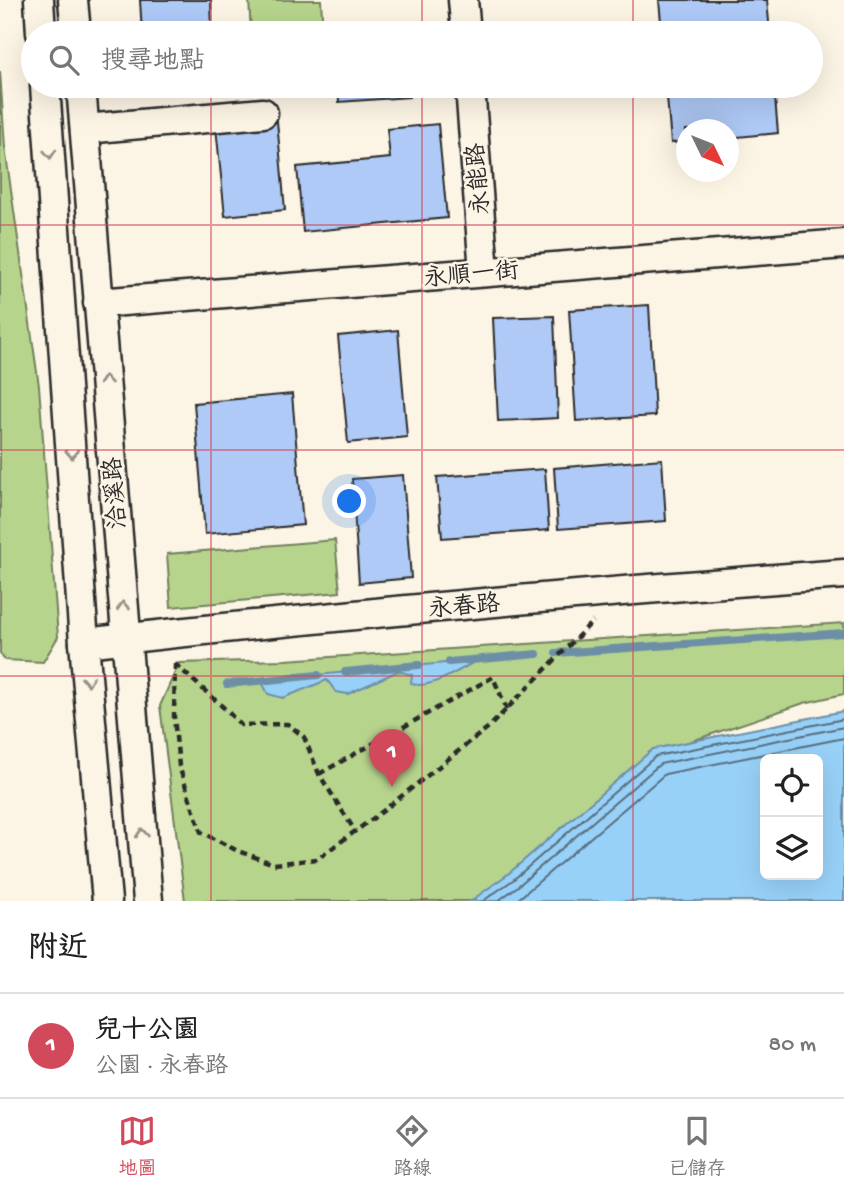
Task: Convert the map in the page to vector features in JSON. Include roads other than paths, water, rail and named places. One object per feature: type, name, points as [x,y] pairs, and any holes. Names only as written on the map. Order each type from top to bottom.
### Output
[{"type":"street","points":[[39,0],[40,21]]},
{"type":"street","points":[[73,0],[75,21]]},
{"type":"street","points":[[463,0],[465,21]]},
{"type":"street","name":"洽溪路","points":[[46,98],[84,643],[107,901]]},
{"type":"street","name":"洽溪路","points":[[82,98],[148,901]]},
{"type":"street","name":"永能路","points":[[471,98],[484,272]]},
{"type":"street","points":[[85,129],[263,113]]},
{"type":"street","name":"永順一街","points":[[99,303],[844,244]]},
{"type":"street","name":"永春路","points":[[84,643],[609,591],[844,574]]},
{"type":"water","points":[[478,660],[435,682],[418,685],[411,683],[412,675],[398,671],[348,694],[336,692],[327,680],[283,698],[268,694],[261,680]]},
{"type":"water","points":[[844,711],[844,901],[471,901],[508,874],[653,749]]},
{"type":"waterway","points":[[556,653],[844,633]]},
{"type":"waterway","points":[[449,662],[537,654]]},
{"type":"waterway","points":[[345,672],[419,665]]},
{"type":"waterway","points":[[227,684],[318,675]]},
{"type":"place","name":"兒十公園","points":[[392,787]]}]
